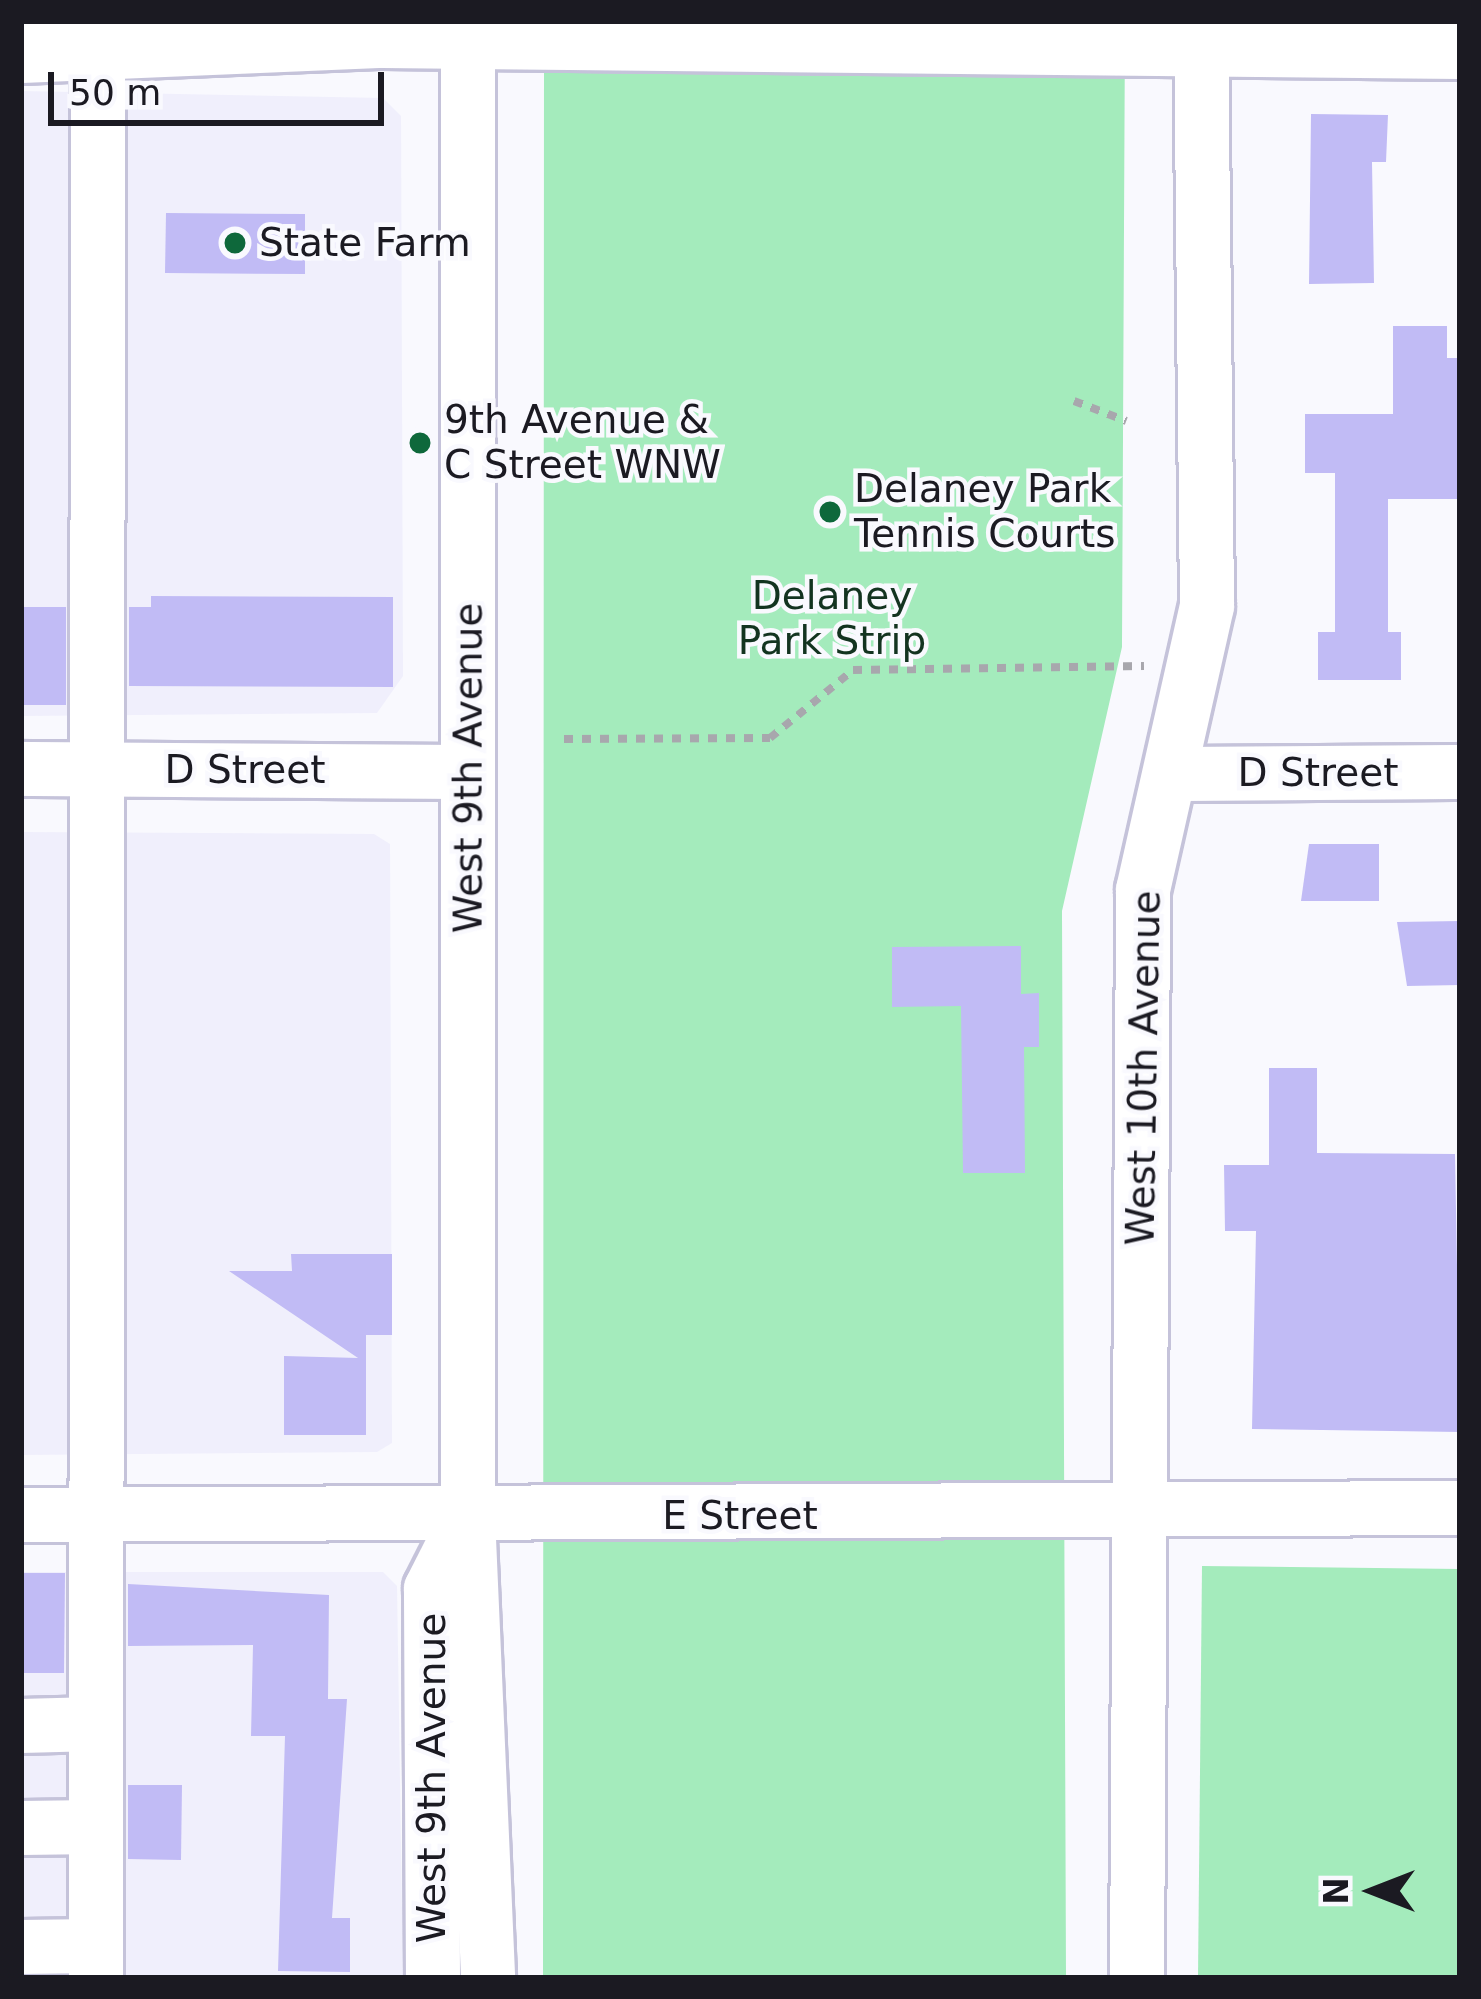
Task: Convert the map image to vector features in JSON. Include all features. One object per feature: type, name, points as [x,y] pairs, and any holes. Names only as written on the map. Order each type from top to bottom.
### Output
[{"type":"main road","points":[[21,50],[98,51],[468,29],[1201,34],[1460,46]]},
{"type":"street","name":"West 9th Avenue","points":[[468,29],[468,1516],[488,1978]]},
{"type":"street","name":"West 10th Avenue","points":[[1137,1978],[1143,890],[1176,774],[1207,606],[1201,34]]},
{"type":"street","points":[[21,1947],[96,1962],[94,1515],[104,770],[98,51]]},
{"type":"street","name":"D Street","points":[[21,770],[468,772]]},
{"type":"street","name":"D Street","points":[[1176,774],[1460,772]]},
{"type":"street","name":"E Street","points":[[21,1515],[1460,1508]]},
{"type":"street","name":"West 9th Avenue","points":[[433,1978],[431,1589],[468,1516]]},
{"type":"street","points":[[21,1726],[95,1724]]},
{"type":"street","points":[[21,1828],[96,1827]]},
{"type":"path","points":[[1074,401],[1126,421]]},
{"type":"path","points":[[564,739],[770,738],[854,670],[1198,671]]},
{"type":"shaded area","points":[[21,91],[383,98],[401,116],[403,676],[377,713],[21,716]]},
{"type":"shaded area","points":[[21,832],[374,834],[390,844],[392,1443],[377,1452],[21,1455]]},
{"type":"shaded area","points":[[21,1572],[383,1572],[397,1586],[403,1978],[21,1978]]},
{"type":"green space","name":"Delaney Park Strip","points":[[544,21],[1125,21],[1122,647],[1062,911],[1066,1978],[543,1978]]},
{"type":"green space","points":[[1202,1566],[1460,1569],[1460,1978],[1198,1978]]},
{"type":"building","points":[[1311,114],[1388,115],[1386,162],[1372,162],[1374,283],[1309,284]]},
{"type":"building","name":"State Farm","points":[[166,213],[305,214],[305,274],[165,273]]},
{"type":"building","points":[[1393,326],[1447,326],[1447,358],[1460,358],[1460,499],[1388,499],[1388,632],[1401,632],[1401,680],[1318,680],[1318,632],[1335,632],[1335,473],[1305,473],[1305,414],[1393,414]]},
{"type":"building","points":[[151,596],[393,597],[393,687],[129,686],[129,607],[151,607]]},
{"type":"building","points":[[21,607],[66,607],[66,705],[21,705]]},
{"type":"building","points":[[1309,844],[1379,844],[1379,901],[1301,901]]},
{"type":"building","points":[[1460,921],[1460,985],[1407,986],[1397,922]]},
{"type":"building","points":[[1021,946],[1021,994],[1039,993],[1039,1047],[1024,1047],[1025,1173],[963,1173],[961,1006],[892,1007],[892,947]]},
{"type":"building","points":[[1269,1068],[1317,1068],[1317,1153],[1455,1154],[1460,1432],[1252,1429],[1256,1231],[1225,1231],[1224,1165],[1269,1165]]},
{"type":"building","points":[[291,1254],[392,1254],[392,1335],[366,1335],[366,1435],[284,1435],[284,1356],[358,1358],[229,1271],[292,1271]]},
{"type":"building","points":[[21,1573],[65,1573],[64,1673],[21,1673]]},
{"type":"building","points":[[128,1584],[329,1595],[328,1699],[347,1699],[332,1918],[350,1918],[350,1972],[278,1971],[285,1736],[251,1736],[253,1645],[128,1646]]},
{"type":"building","points":[[128,1785],[182,1785],[181,1860],[128,1859]]},
{"type":"place","name":"State Farm","points":[[235,243]]},
{"type":"place","name":"9th Avenue & C Street WNW","points":[[420,443]]},
{"type":"place","name":"Delaney Park Tennis Courts","points":[[830,512]]}]
